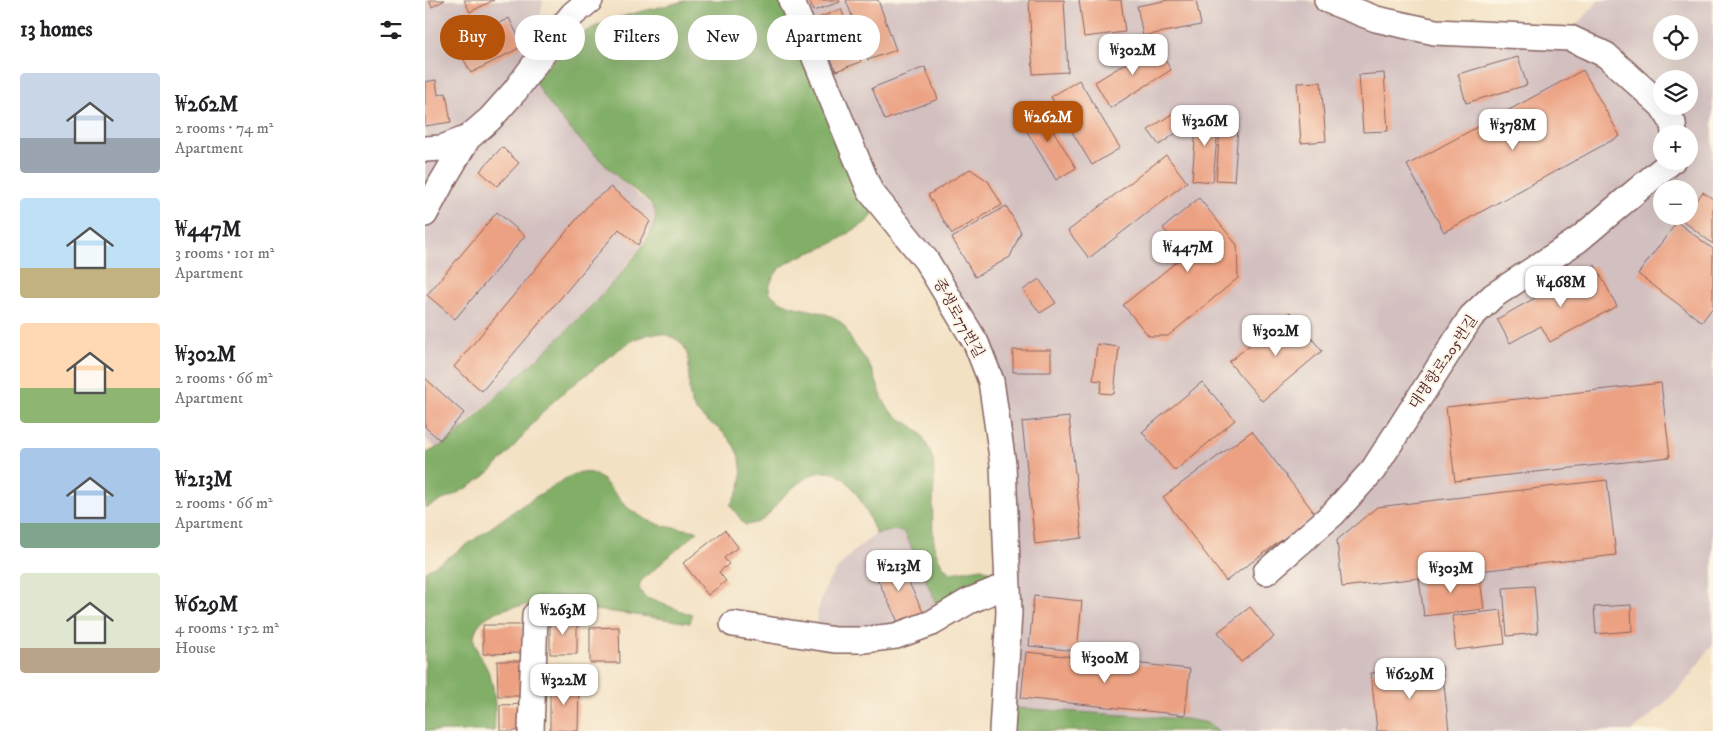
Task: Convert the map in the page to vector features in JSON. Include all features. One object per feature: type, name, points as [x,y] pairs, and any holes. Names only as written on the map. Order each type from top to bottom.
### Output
[{"type":"lane","points":[[561,0],[562,15]]},
{"type":"lane","points":[[572,15],[590,0]]},
{"type":"lane","name":"종생로77번길","points":[[791,0],[869,191],[926,260],[976,343],[991,381],[1003,464],[1009,612],[1001,731]]},
{"type":"lane","points":[[1327,0],[1376,19],[1435,32],[1570,38],[1606,54],[1653,98]]},
{"type":"lane","points":[[425,214],[468,138],[490,119],[515,92],[538,60]]},
{"type":"lane","points":[[425,150],[443,148],[468,138]]},
{"type":"lane","name":"대명항로205번길","points":[[1266,572],[1333,514],[1373,470],[1471,317],[1493,296],[1578,240],[1661,170]]},
{"type":"lane","points":[[733,624],[835,640],[863,640],[896,636],[932,622],[969,601],[1008,584]]},
{"type":"lane","points":[[531,731],[535,616]]},
{"type":"shaded area","points":[[425,0],[543,0],[541,15],[515,15],[515,60],[523,60],[474,124],[425,142]]},
{"type":"shaded area","points":[[801,0],[1306,0],[1367,24],[1574,28],[1599,0],[1713,0],[1713,643],[1690,676],[1662,706],[1632,731],[1218,731],[1215,727],[1185,719],[1014,708],[1000,388],[877,186],[826,60],[880,60],[880,15],[807,15]]},
{"type":"shaded area","points":[[535,81],[543,96],[576,134],[620,180],[654,208],[656,217],[652,228],[638,250],[598,301],[451,438],[436,448],[425,438],[425,232],[449,185],[478,144]]},
{"type":"shaded area","points":[[425,157],[434,157],[440,165],[425,202]]},
{"type":"shaded area","points":[[895,530],[905,533],[939,610],[903,629],[816,632],[817,614],[822,597],[828,582],[839,567],[854,551],[876,534]]},
{"type":"green space","points":[[688,0],[781,0],[788,15],[767,15],[767,60],[807,60],[874,212],[866,222],[836,242],[800,256],[783,266],[771,281],[769,291],[783,303],[830,316],[838,320],[846,328],[852,342],[868,363],[888,408],[896,416],[920,432],[930,452],[934,474],[933,538],[936,552],[942,564],[951,573],[982,568],[989,571],[992,580],[939,610],[905,533],[895,530],[876,534],[860,500],[851,486],[841,477],[830,472],[816,473],[801,481],[783,497],[767,516],[759,522],[745,525],[730,505],[741,481],[739,457],[727,437],[700,415],[693,406],[689,389],[687,352],[676,339],[664,334],[643,336],[615,352],[552,403],[506,456],[482,478],[469,487],[425,508],[425,454],[448,441],[464,428],[564,333],[618,277],[653,228],[655,211],[649,201],[623,182],[573,132],[552,108],[535,81],[553,60],[585,60],[585,32],[595,27],[595,60],[678,60],[678,15],[630,15]]},
{"type":"green space","points":[[581,472],[592,473],[602,479],[628,508],[645,519],[663,526],[698,531],[641,581],[639,588],[644,597],[692,615],[690,623],[617,612],[532,605],[516,606],[496,612],[481,622],[477,627],[474,639],[476,648],[493,685],[494,731],[425,731],[425,571],[456,552],[531,499],[563,480]]},
{"type":"green space","points":[[1014,708],[1185,719],[1207,723],[1218,731],[1012,731]]},
{"type":"building","points":[[429,0],[445,0],[432,7]]},
{"type":"building","points":[[464,0],[494,0],[470,12]]},
{"type":"building","points":[[809,0],[839,0],[840,2],[813,11]]},
{"type":"building","points":[[846,0],[878,0],[896,50],[880,56],[880,15],[852,15]]},
{"type":"building","points":[[1029,0],[1064,0],[1068,72],[1033,74]]},
{"type":"building","points":[[1079,0],[1121,0],[1125,32],[1084,37]]},
{"type":"building","points":[[1169,0],[1196,0],[1201,25],[1143,36],[1137,6]]},
{"type":"building","points":[[841,9],[843,15],[826,15]]},
{"type":"building","points":[[509,18],[515,30],[515,50],[505,55],[505,20]]},
{"type":"building","points":[[1156,45],[1171,70],[1110,108],[1095,82]]},
{"type":"building","points":[[1518,57],[1527,85],[1466,103],[1458,74]]},
{"type":"building","points":[[464,60],[496,60],[471,73]]},
{"type":"building","points":[[832,60],[860,60],[861,62],[836,71]]},
{"type":"building","points":[[925,67],[938,99],[885,120],[872,88]]},
{"type":"building","points":[[1583,70],[1620,136],[1444,232],[1407,165]]},
{"type":"building","points":[[1384,73],[1388,131],[1363,132],[1359,75]]},
{"type":"building","points":[[436,80],[438,95],[446,93],[451,122],[425,126],[425,82]]},
{"type":"building","points":[[1079,80],[1120,148],[1092,165],[1051,97]]},
{"type":"building","points":[[1321,82],[1326,141],[1301,143],[1297,83]]},
{"type":"building","points":[[1039,107],[1076,168],[1056,180],[1019,118]]},
{"type":"building","points":[[1179,109],[1189,124],[1159,145],[1148,130]]},
{"type":"building","points":[[1197,113],[1219,115],[1213,182],[1192,180]]},
{"type":"building","points":[[1221,115],[1239,116],[1234,181],[1216,180]]},
{"type":"building","points":[[502,147],[519,163],[497,186],[480,171]]},
{"type":"building","points":[[1166,155],[1187,182],[1089,258],[1068,231]]},
{"type":"building","points":[[970,169],[988,181],[1002,205],[952,234],[928,195]]},
{"type":"building","points":[[611,187],[650,221],[638,245],[619,229],[482,391],[454,367],[591,202]]},
{"type":"building","points":[[1703,192],[1713,199],[1713,244],[1688,225],[1698,225],[1698,198]]},
{"type":"building","points":[[1199,198],[1237,245],[1238,278],[1168,336],[1149,336],[1123,305],[1185,255],[1163,228]]},
{"type":"building","points":[[1006,206],[1021,232],[1010,257],[975,277],[952,238]]},
{"type":"building","points":[[497,212],[525,236],[455,319],[427,295]]},
{"type":"building","points":[[1675,225],[1681,225],[1713,249],[1713,307],[1702,322],[1638,274]]},
{"type":"building","points":[[1595,265],[1617,306],[1550,342],[1541,326],[1510,343],[1497,319]]},
{"type":"building","points":[[1039,279],[1056,303],[1040,313],[1023,290]]},
{"type":"building","points":[[1290,312],[1322,351],[1262,401],[1229,362]]},
{"type":"building","points":[[1097,344],[1119,347],[1114,394],[1100,393],[1102,381],[1093,380]]},
{"type":"building","points":[[1013,350],[1051,350],[1051,372],[1013,372]]},
{"type":"building","points":[[425,378],[464,413],[440,440],[425,427]]},
{"type":"building","points":[[1202,382],[1235,420],[1175,471],[1142,432]]},
{"type":"building","points":[[1661,383],[1670,457],[1455,481],[1446,407]]},
{"type":"building","points":[[1069,417],[1082,538],[1035,544],[1022,422]]},
{"type":"building","points":[[1252,431],[1316,515],[1226,581],[1163,497]]},
{"type":"building","points":[[1607,480],[1616,555],[1342,587],[1337,540],[1377,507]]},
{"type":"building","points":[[725,530],[738,547],[724,558],[729,564],[719,572],[726,581],[708,595],[683,563]]},
{"type":"building","points":[[897,558],[924,614],[900,626],[873,570]]},
{"type":"building","points":[[1479,572],[1484,609],[1424,616],[1419,579]]},
{"type":"building","points":[[1534,586],[1538,633],[1507,636],[1503,588]]},
{"type":"building","points":[[1034,596],[1082,601],[1077,651],[1029,646]]},
{"type":"building","points":[[1631,605],[1632,631],[1596,634],[1594,607]]},
{"type":"building","points":[[1250,607],[1274,637],[1241,662],[1218,632]]},
{"type":"building","points":[[1501,610],[1505,644],[1456,650],[1452,616]]},
{"type":"building","points":[[550,618],[577,618],[577,654],[550,654]]},
{"type":"building","points":[[483,625],[523,625],[523,653],[483,654]]},
{"type":"building","points":[[619,627],[620,663],[590,663],[590,628]]},
{"type":"building","points":[[1026,652],[1190,669],[1185,715],[1021,698]]},
{"type":"building","points":[[497,661],[525,661],[526,696],[498,696]]},
{"type":"building","points":[[1442,666],[1449,731],[1377,731],[1371,673]]},
{"type":"building","points":[[550,682],[579,682],[578,731],[550,730]]},
{"type":"building","points":[[526,704],[526,731],[500,731],[500,705]]}]
